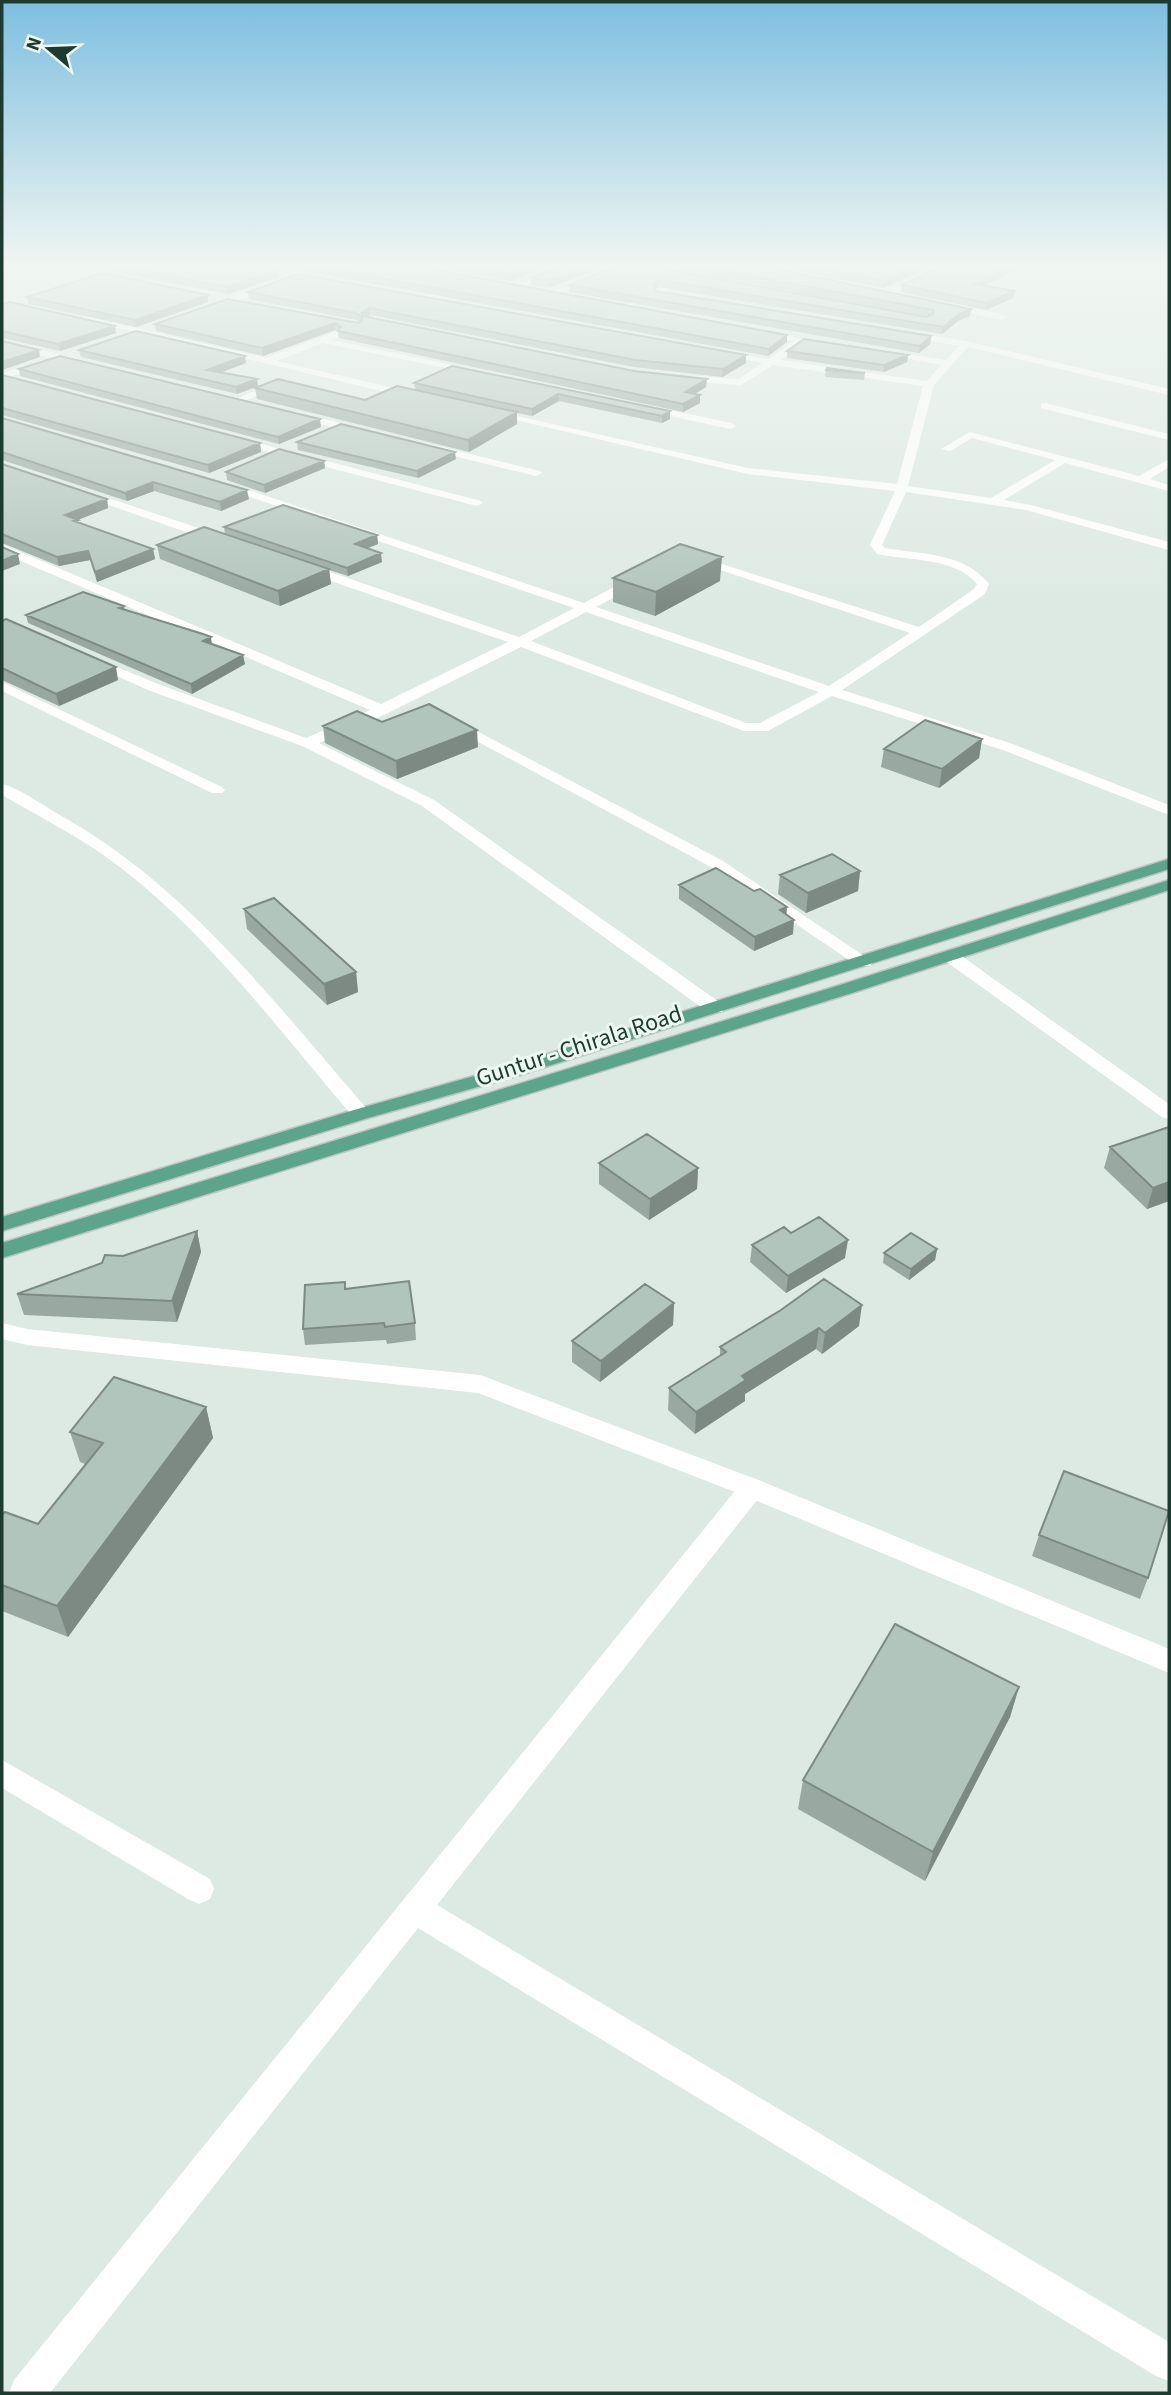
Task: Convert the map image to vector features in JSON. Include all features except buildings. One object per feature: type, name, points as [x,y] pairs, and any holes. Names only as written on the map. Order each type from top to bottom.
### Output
[{"type":"main road","name":"Guntur - Chirala Road","points":[[2,1224],[361,1114],[513,1071],[1169,864]]},
{"type":"main road","name":"Guntur - Chirala Road","points":[[2,1251],[950,956],[1169,885]]},
{"type":"street","points":[[12,380],[28,384]]},
{"type":"street","points":[[236,401],[291,380]]},
{"type":"street","points":[[345,380],[430,399]]},
{"type":"street","points":[[693,380],[726,383],[744,380]]},
{"type":"street","points":[[899,380],[929,384]]},
{"type":"street","points":[[287,562],[521,642],[744,727],[763,728],[831,691],[981,591],[983,584],[979,575],[971,569],[877,548],[902,488],[929,384],[933,380]]},
{"type":"street","points":[[1117,380],[1169,392]]},
{"type":"street","points":[[223,397],[262,407]]},
{"type":"street","points":[[636,406],[731,426]]},
{"type":"street","points":[[1045,406],[1169,437]]},
{"type":"street","points":[[483,411],[748,471],[902,488],[1037,509],[1169,546]]},
{"type":"street","points":[[287,413],[378,435]]},
{"type":"street","points":[[315,436],[338,426]]},
{"type":"street","points":[[946,449],[966,436],[975,435],[1169,488]]},
{"type":"street","points":[[226,438],[477,503]]},
{"type":"street","points":[[256,461],[303,441]]},
{"type":"street","points":[[418,445],[537,473]]},
{"type":"street","points":[[993,502],[1064,459]]},
{"type":"street","points":[[1142,480],[1169,462]]},
{"type":"street","points":[[233,470],[210,480],[588,606],[831,691],[1008,747],[1169,810]]},
{"type":"street","points":[[67,487],[235,545]]},
{"type":"street","points":[[2,549],[383,710]]},
{"type":"street","points":[[681,559],[700,561],[921,632]]},
{"type":"street","points":[[307,743],[383,710],[413,701],[645,575]]},
{"type":"street","points":[[74,653],[153,687],[307,743],[428,803],[715,1008]]},
{"type":"street","points":[[2,686],[217,790]]},
{"type":"street","points":[[443,717],[717,864],[864,962]]},
{"type":"street","points":[[2,789],[81,833],[131,867],[175,905],[361,1114]]},
{"type":"street","points":[[950,956],[1169,1113]]},
{"type":"street","points":[[2,1331],[27,1337],[480,1384],[752,1488],[1169,1661]]},
{"type":"street","points":[[27,2393],[752,1488]]},
{"type":"street","points":[[2,1773],[199,1889]]},
{"type":"street","points":[[415,1909],[1169,2363]]}]
